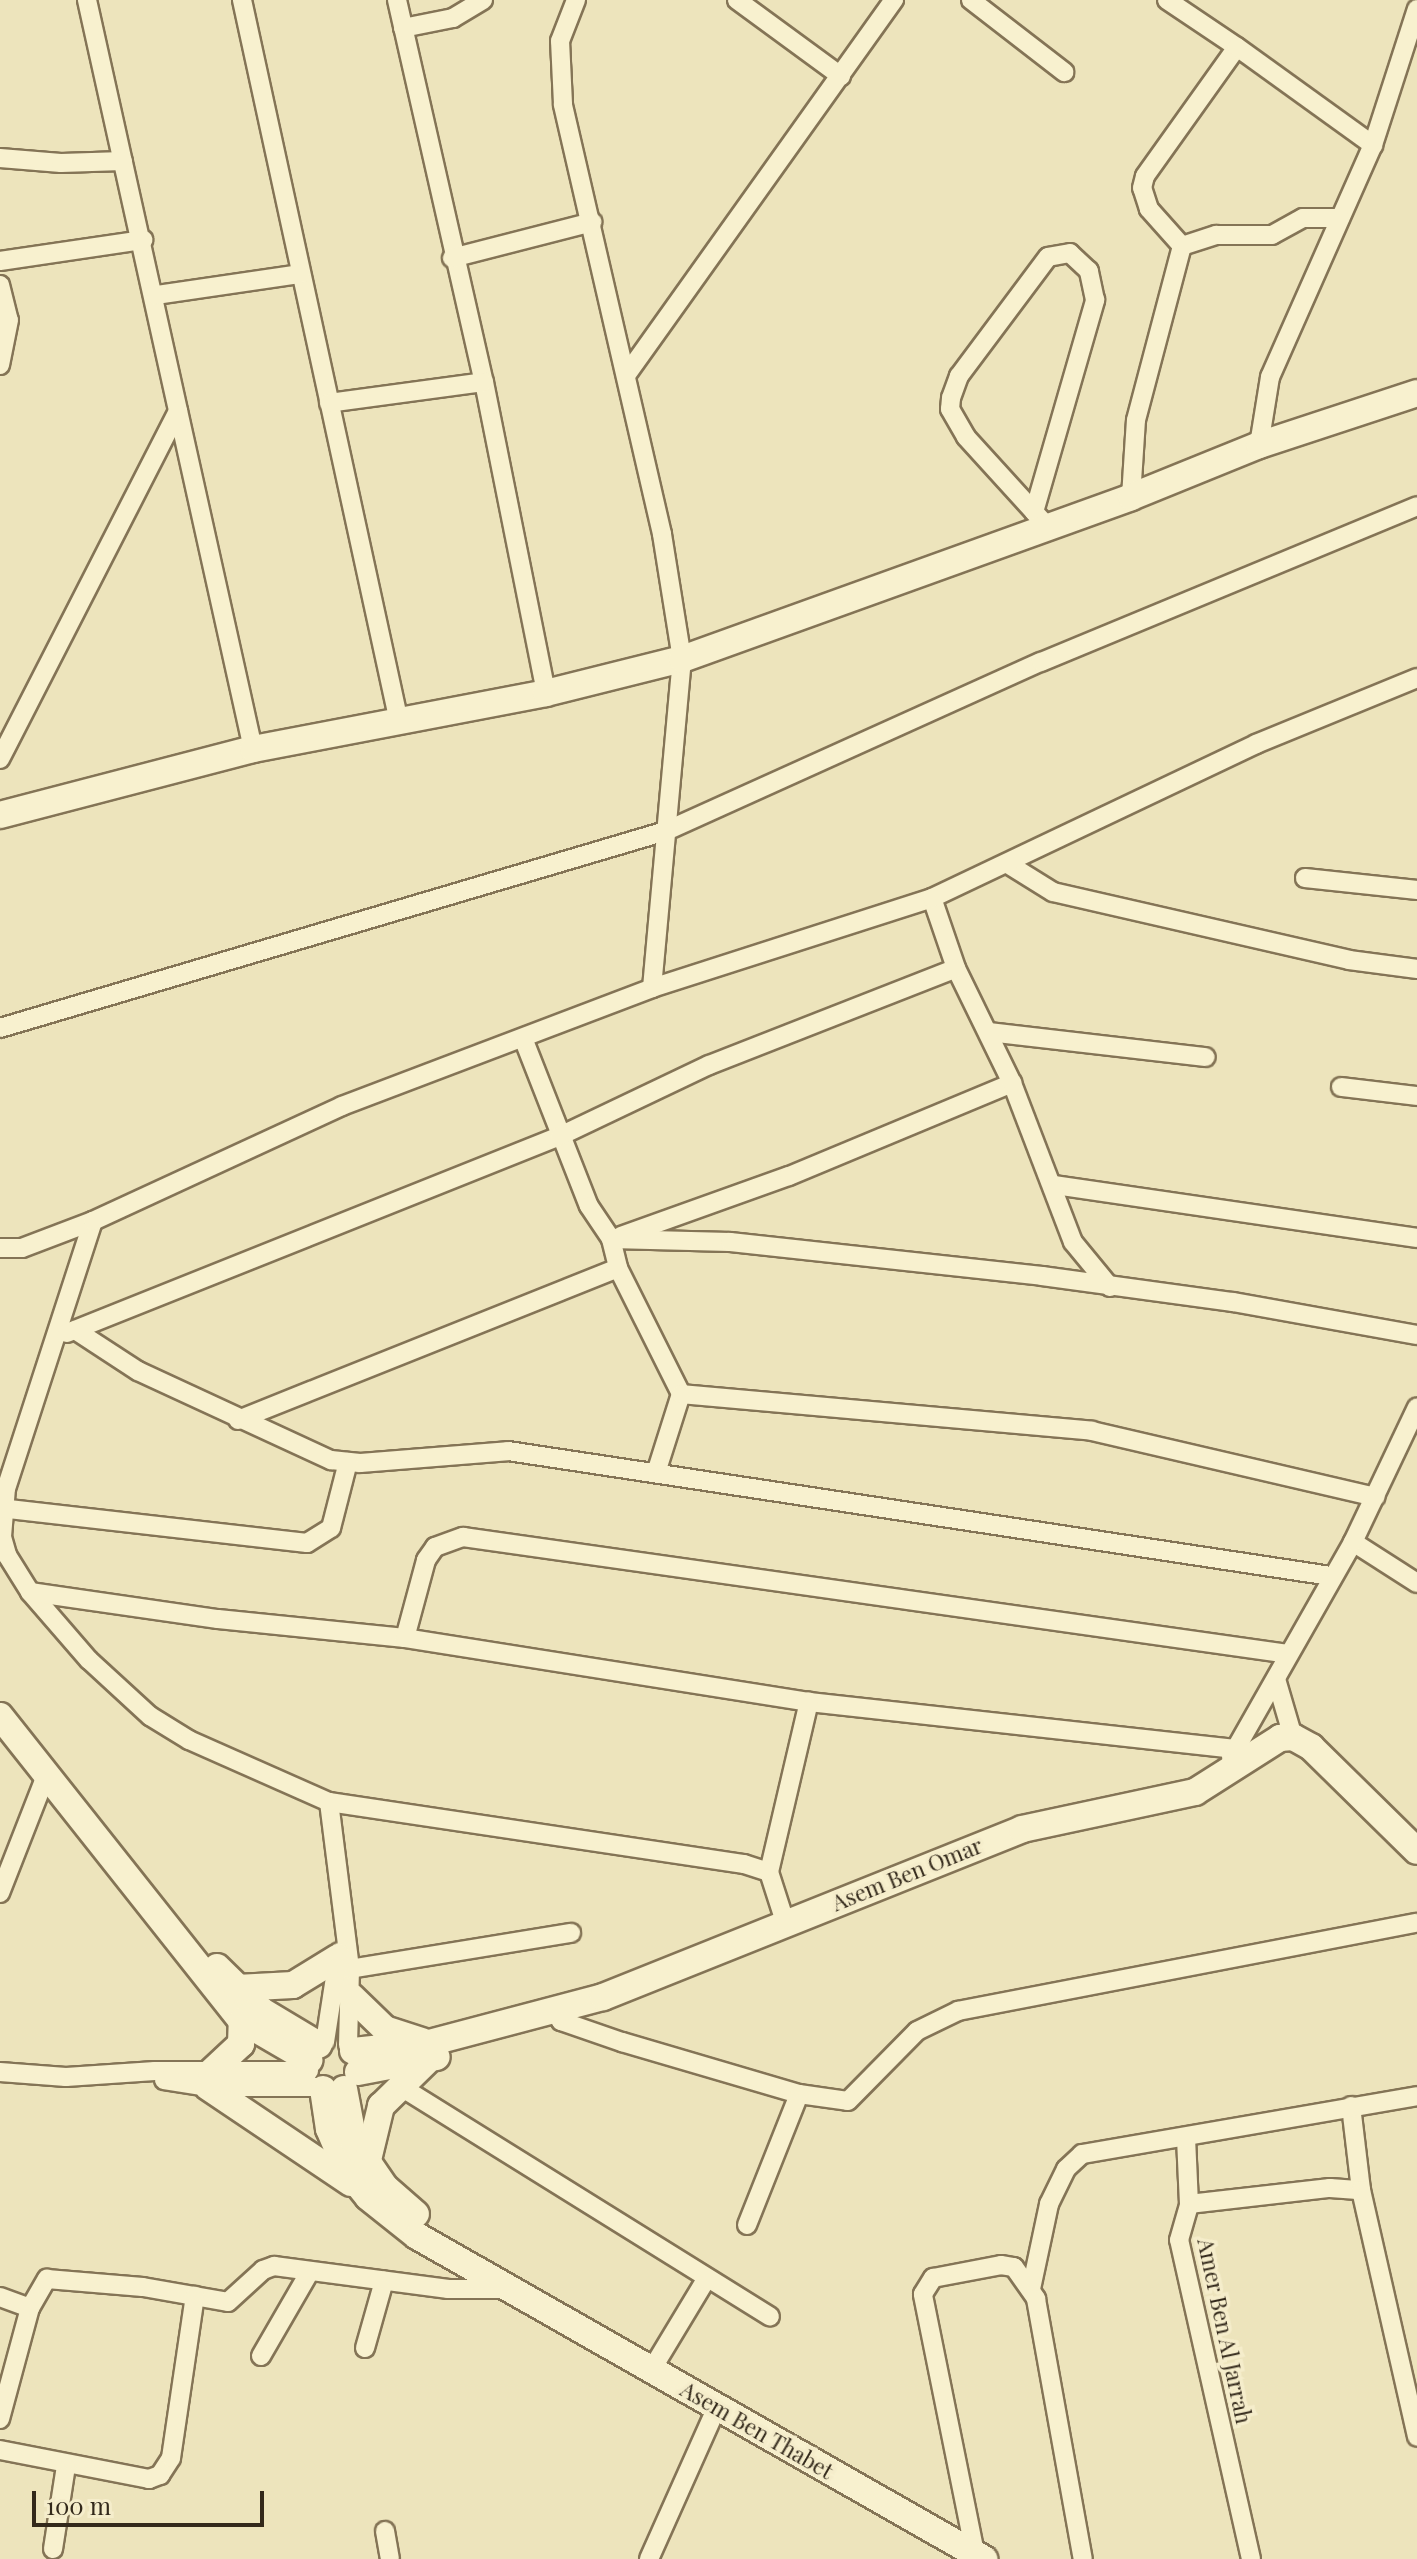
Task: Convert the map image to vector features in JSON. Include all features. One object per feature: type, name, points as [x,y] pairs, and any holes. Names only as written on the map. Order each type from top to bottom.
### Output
[{"type":"street","points":[[87,0],[156,295],[178,411],[253,749]]},
{"type":"street","points":[[242,0],[399,722]]},
{"type":"street","points":[[397,0],[452,258],[484,382],[546,693]]},
{"type":"street","points":[[403,28],[453,18],[483,0]]},
{"type":"street","points":[[576,0],[560,41],[558,72],[627,374],[682,659],[652,988]]},
{"type":"street","points":[[737,0],[841,76]]},
{"type":"street","points":[[627,374],[894,0]]},
{"type":"street","points":[[971,0],[1064,72]]},
{"type":"street","points":[[1167,0],[1373,145]]},
{"type":"street","points":[[1259,445],[1270,377],[1373,145],[1417,9]]},
{"type":"street","points":[[1182,246],[1149,209],[1142,188],[1145,176],[1237,47]]},
{"type":"street","points":[[0,158],[61,163],[123,161]]},
{"type":"street","points":[[1182,246],[1216,235],[1272,235],[1303,218],[1340,218]]},
{"type":"street","points":[[452,258],[592,222]]},
{"type":"street","points":[[0,261],[143,240]]},
{"type":"street","points":[[1131,497],[1136,420],[1182,246]]},
{"type":"street","points":[[1070,253],[1089,271],[1095,300],[1040,519],[966,437],[950,409],[951,398],[959,376],[1048,257],[1070,253]]},
{"type":"street","points":[[156,295],[300,274]]},
{"type":"street","points":[[0,285],[9,320],[0,365]]},
{"type":"street","points":[[329,403],[484,382]]},
{"type":"street","points":[[0,815],[253,749],[546,693],[682,659],[1040,519],[1131,497],[1259,445],[1417,393]]},
{"type":"street","points":[[0,759],[178,411]]},
{"type":"street","points":[[0,1028],[666,831],[1041,662],[1417,506]]},
{"type":"street","points":[[0,1248],[22,1248],[93,1221],[342,1106],[652,988],[932,898],[1256,744],[1417,678]]},
{"type":"street","points":[[1008,864],[1053,892],[1349,960],[1417,969]]},
{"type":"street","points":[[1305,878],[1417,890]]},
{"type":"street","points":[[932,898],[956,968],[1012,1083],[1054,1185],[1073,1242],[1110,1287]]},
{"type":"street","points":[[52,1338],[560,1136],[709,1065],[956,968]]},
{"type":"street","points":[[989,1032],[1206,1057]]},
{"type":"street","points":[[523,1038],[589,1206],[611,1239],[618,1268],[681,1394],[656,1473]]},
{"type":"street","points":[[611,1239],[789,1176],[1012,1083]]},
{"type":"street","points":[[1341,1087],[1417,1096]]},
{"type":"street","points":[[1054,1185],[1417,1238]]},
{"type":"street","points":[[93,1221],[52,1338],[1,1509],[7,1555],[30,1592],[89,1660],[166,1727],[329,1802],[700,1856],[769,1872]]},
{"type":"street","points":[[611,1239],[730,1242],[1110,1287],[1233,1302],[1417,1335]]},
{"type":"street","points":[[238,1420],[618,1268]]},
{"type":"street","points":[[75,1330],[138,1371],[315,1456],[348,1462],[485,1450],[656,1473],[896,1514],[1331,1576]]},
{"type":"street","points":[[681,1394],[1092,1431],[1375,1497]]},
{"type":"street","points":[[1218,1781],[1331,1576],[1353,1542],[1417,1407]]},
{"type":"street","points":[[1,1509],[307,1543],[331,1528],[348,1462]]},
{"type":"street","points":[[405,1638],[426,1560],[435,1547],[463,1537],[1288,1654]]},
{"type":"street","points":[[1353,1542],[1417,1583]]},
{"type":"street","points":[[30,1592],[218,1619],[405,1638],[809,1702],[1235,1749]]},
{"type":"street","points":[[1276,1679],[1293,1737],[1311,1747],[1394,1834],[1417,1851]]},
{"type":"street","points":[[786,1925],[769,1872],[809,1702]]},
{"type":"street","points":[[0,1716],[157,1910],[190,1961],[242,2021],[331,2065]]},
{"type":"street","name":"Asem Ben Omar","points":[[331,2065],[429,2051],[557,2014],[1022,1829],[1174,1797],[1218,1781],[1274,1740],[1293,1737]]},
{"type":"street","points":[[0,1893],[47,1773]]},
{"type":"street","points":[[329,1802],[344,1953],[352,1997],[331,2065]]},
{"type":"street","points":[[157,1910],[178,1924],[237,1988],[331,2065]]},
{"type":"street","points":[[557,2014],[799,2094],[848,2101],[917,2031],[958,2011],[1417,1923]]},
{"type":"street","points":[[237,1988],[293,1985],[344,1953],[571,1933]]},
{"type":"street","points":[[344,1953],[331,2065],[362,2176]]},
{"type":"street","points":[[352,1997],[385,2029],[429,2051],[398,2085],[375,2119],[362,2176]]},
{"type":"street","points":[[209,2080],[235,2054],[244,2032],[242,2021]]},
{"type":"street","points":[[0,2072],[40,2077],[142,2074],[209,2080],[331,2065]]},
{"type":"street","points":[[209,2080],[362,2176]]},
{"type":"street","points":[[398,2085],[770,2317]]},
{"type":"street","points":[[747,2225],[799,2094]]},
{"type":"street","points":[[1083,2559],[1031,2289],[1049,2204],[1073,2161],[1082,2154],[1417,2096]]},
{"type":"street","points":[[1351,2106],[1361,2190],[1417,2437]]},
{"type":"street","name":"Amer Ben Al Jarrah","points":[[1186,2138],[1189,2204],[1179,2240],[1251,2559]]},
{"type":"street","name":"Asem Ben Thabet","points":[[362,2176],[520,2293],[716,2409],[979,2556]]},
{"type":"street","points":[[1189,2204],[1330,2188],[1361,2190]]},
{"type":"street","points":[[979,2556],[923,2294],[933,2278],[1001,2265],[1014,2267],[1031,2289]]},
{"type":"street","points":[[0,2419],[38,2287],[54,2278],[233,2301],[270,2266],[448,2289],[520,2293]]},
{"type":"street","points":[[261,2356],[310,2271]]},
{"type":"street","points":[[652,2369],[707,2278]]},
{"type":"street","points":[[365,2348],[384,2281]]},
{"type":"street","points":[[0,2450],[66,2466],[149,2479],[167,2469],[195,2296]]},
{"type":"street","points":[[0,2297],[30,2308]]},
{"type":"street","points":[[649,2559],[716,2409]]},
{"type":"street","points":[[53,2549],[66,2466]]},
{"type":"street","points":[[385,2531],[390,2559]]}]
